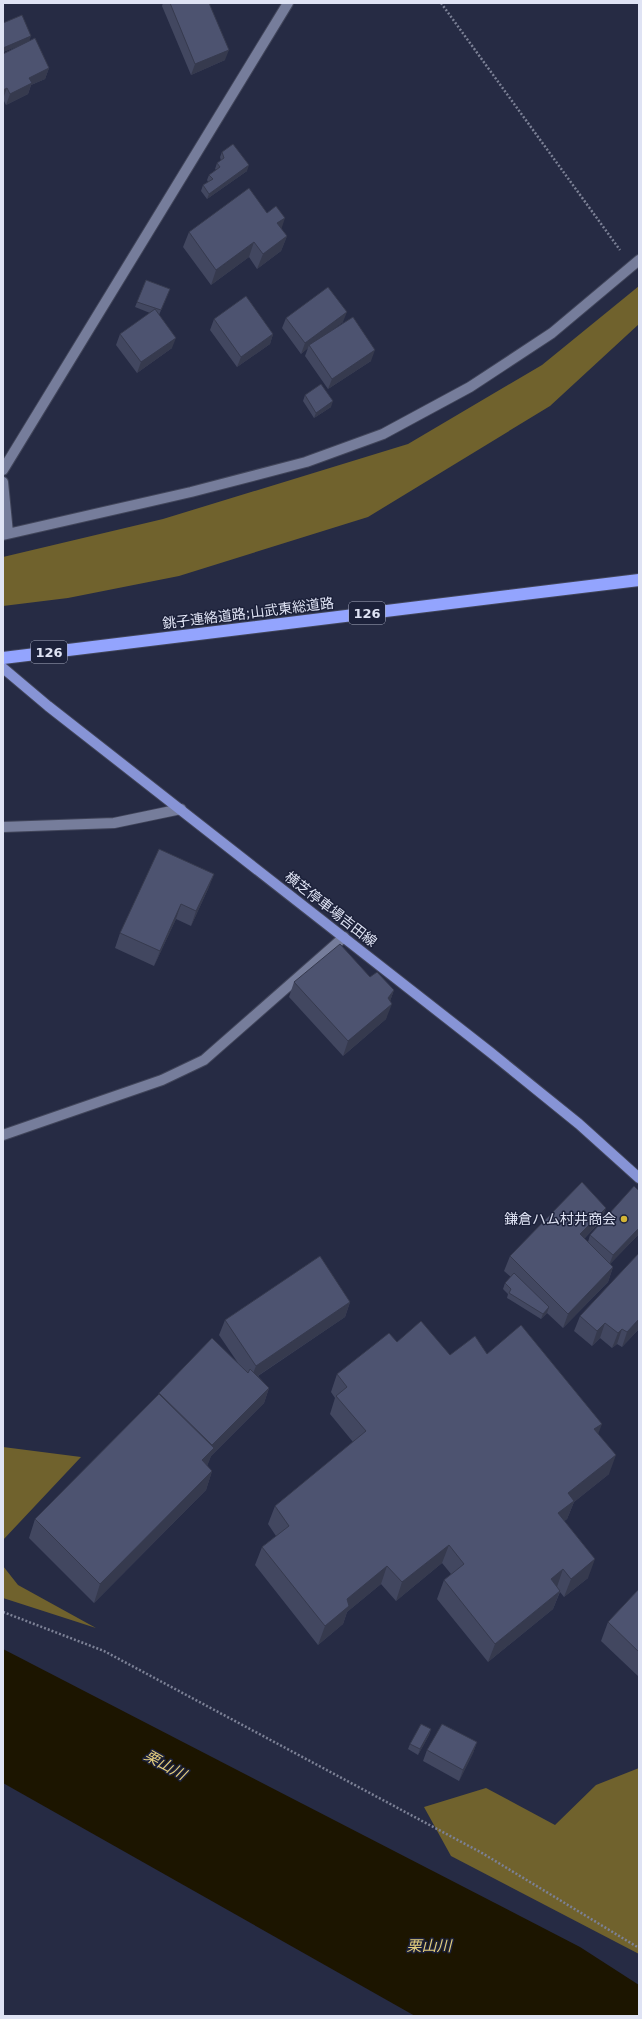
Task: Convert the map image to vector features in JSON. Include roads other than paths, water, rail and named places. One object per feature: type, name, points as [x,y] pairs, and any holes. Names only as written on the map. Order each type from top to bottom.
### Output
[{"type":"highway","name":"銚子連絡道路;山武東総道路","points":[[3,658],[95,646],[193,636],[639,580]]},
{"type":"main road","name":"横芝停車場吉田線","points":[[3,668],[48,706],[181,808],[579,1124],[639,1178]]},
{"type":"street","points":[[3,470],[288,3]]},
{"type":"street","points":[[3,482],[6,534],[191,492],[306,462],[383,434],[470,387],[552,333],[636,263]]},
{"type":"street","points":[[3,827],[114,823],[181,808]]},
{"type":"street","points":[[3,1135],[162,1080],[204,1060],[344,937]]},
{"type":"water","name":"栗山川","points":[[3,1649],[580,1947],[639,1985],[639,2016],[415,2016],[3,1783]]},
{"type":"place","name":"鎌倉ハム村井商会","points":[[624,1219]]}]
